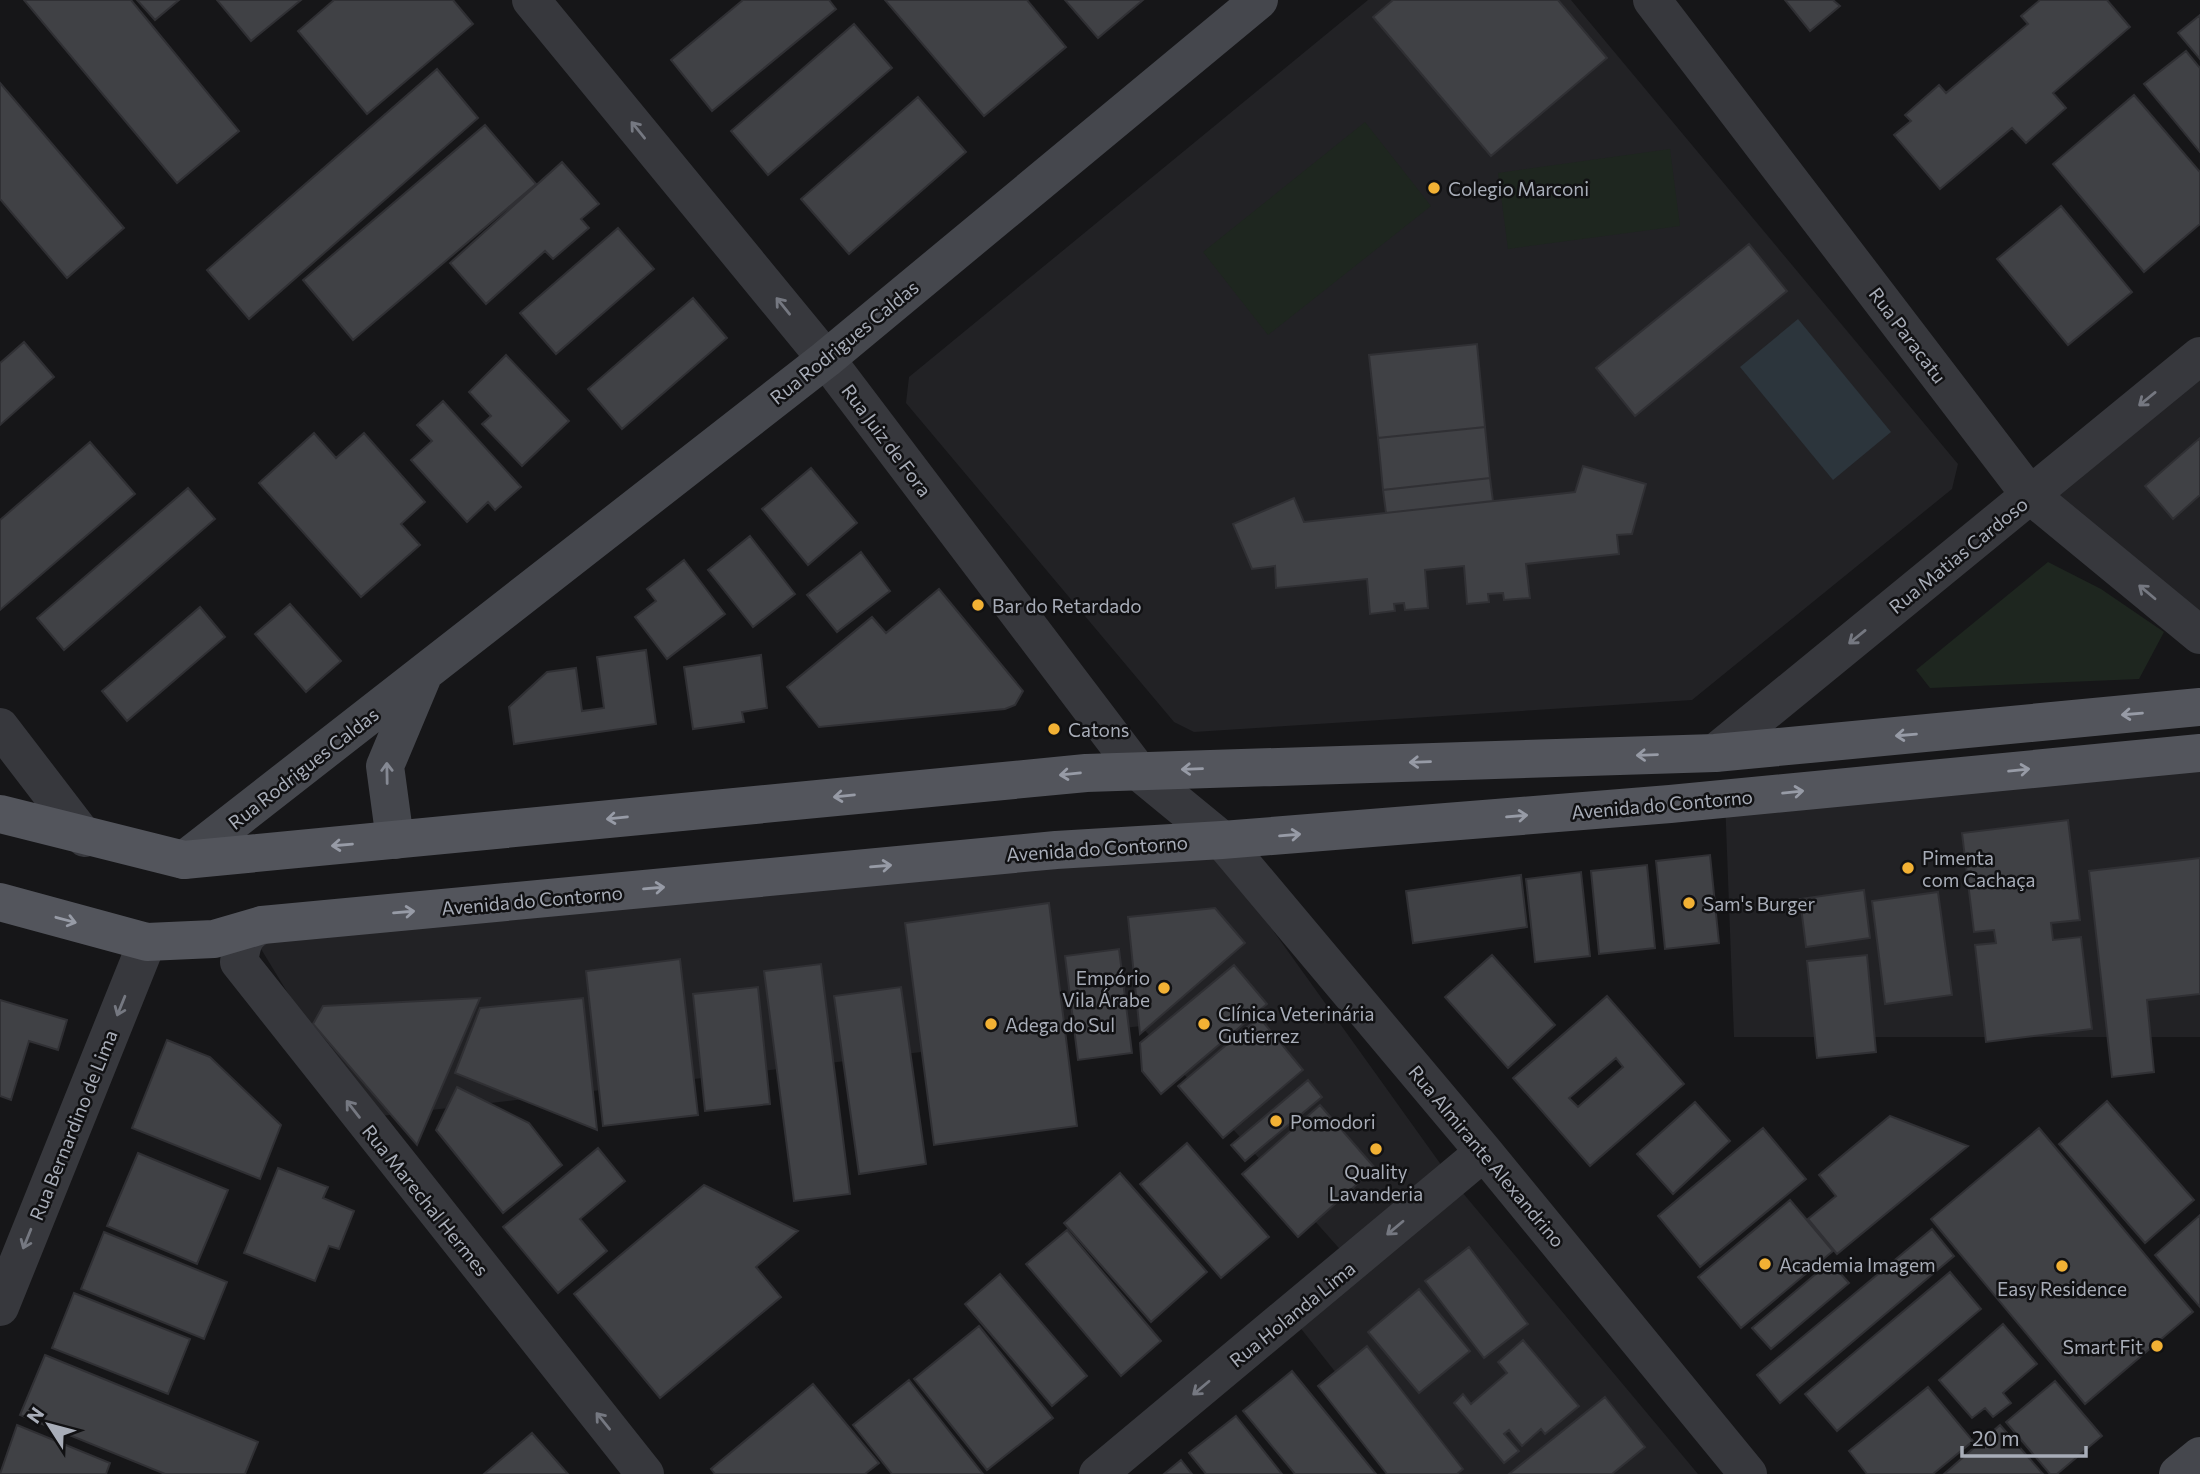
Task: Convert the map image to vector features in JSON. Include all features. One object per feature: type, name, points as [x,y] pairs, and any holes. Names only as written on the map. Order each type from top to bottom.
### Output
[{"type":"main road","points":[[0,814],[85,838],[184,860],[1087,773],[1715,753],[2200,707]]},
{"type":"main road","name":"Avenida do Contorno","points":[[0,902],[147,942],[214,939],[262,925],[1042,851],[1222,840],[1670,804],[2200,753]]},
{"type":"street","name":"Rua Juiz de Fora","points":[[531,0],[826,359],[1139,771],[1222,840]]},
{"type":"street","name":"Rua Rodrigues Caldas","points":[[184,860],[826,359],[1259,0]]},
{"type":"street","name":"Rua Paracatu","points":[[1652,0],[2030,495],[2200,635]]},
{"type":"street","name":"Rua Matias Cardoso","points":[[1715,753],[2200,356]]},
{"type":"street","name":"Rua Rodrigues Caldas","points":[[395,840],[385,766],[422,676]]},
{"type":"street","points":[[0,727],[85,838]]},
{"type":"street","name":"Rua Almirante Alexandrino","points":[[1222,840],[1484,1152],[1748,1474]]},
{"type":"street","name":"Rua Marechal Hermes","points":[[262,925],[249,931],[242,944],[239,962],[645,1474]]},
{"type":"street","name":"Rua Bernardino de Lima","points":[[0,1307],[147,942]]},
{"type":"street","name":"Rua Holanda Lima","points":[[1098,1474],[1484,1152]]},
{"type":"shaded area","name":"Colegio Marconi","points":[[1368,0],[1571,0],[1958,464],[1952,489],[1692,700],[1194,732],[1174,722],[906,403],[909,377]]},
{"type":"shaded area","points":[[1365,122],[1431,206],[1268,335],[1203,252]]},
{"type":"shaded area","points":[[1670,149],[1680,226],[1508,249],[1498,173]]},
{"type":"shaded area","points":[[1798,319],[1891,432],[1833,480],[1740,367]]},
{"type":"shaded area","points":[[2200,365],[2200,627],[2042,494]]},
{"type":"shaded area","points":[[2048,562],[2101,589],[2164,632],[2139,679],[1930,688],[1916,670]]},
{"type":"shaded area","points":[[2200,757],[2200,1037],[1734,1037],[1725,799]]},
{"type":"shaded area","points":[[1219,855],[1452,1180],[1698,1474],[1416,1474],[1291,1316],[1354,1265],[1141,1026],[364,1118],[250,931]]},
{"type":"building","points":[[24,0],[131,0],[239,131],[177,183]]},
{"type":"building","points":[[137,0],[179,0],[155,20]]},
{"type":"building","points":[[217,0],[301,0],[251,41]]},
{"type":"building","points":[[334,0],[453,0],[473,24],[367,114],[298,31]]},
{"type":"building","points":[[743,0],[829,0],[836,9],[712,111],[671,60]]},
{"type":"building","points":[[885,0],[1027,0],[1066,47],[984,116]]},
{"type":"building","points":[[1065,0],[1143,0],[1098,38]]},
{"type":"building","points":[[1393,0],[1558,0],[1607,58],[1491,156],[1373,17]]},
{"type":"building","points":[[1785,0],[1833,0],[1840,6],[1810,31]]},
{"type":"building","points":[[2040,0],[2107,0],[2130,27],[2053,93],[2066,108],[2026,143],[2012,128],[1940,189],[1894,135],[1911,121],[1905,115],[1939,85],[1946,93],[2028,24],[2021,16]]},
{"type":"building","points":[[2200,15],[2200,59],[2178,33]]},
{"type":"building","points":[[854,24],[892,68],[768,175],[731,131]]},
{"type":"building","points":[[2186,51],[2200,68],[2200,152],[2144,84]]},
{"type":"building","points":[[437,69],[478,118],[249,319],[207,270]]},
{"type":"building","points":[[0,83],[124,228],[67,278],[0,199]]},
{"type":"building","points":[[2134,95],[2200,172],[2200,224],[2144,272],[2053,164]]},
{"type":"building","points":[[918,97],[966,152],[849,254],[801,199]]},
{"type":"building","points":[[485,125],[536,184],[353,340],[303,280]]},
{"type":"building","points":[[562,162],[599,204],[581,219],[589,228],[553,259],[545,251],[486,304],[450,263]]},
{"type":"building","points":[[2061,206],[2132,292],[2068,345],[1997,259]]},
{"type":"building","points":[[618,228],[654,269],[556,354],[520,313]]},
{"type":"building","points":[[1749,244],[1787,291],[1635,416],[1596,368]]},
{"type":"building","points":[[693,298],[727,338],[622,429],[588,389]]},
{"type":"building","points":[[24,342],[54,377],[0,425],[0,363]]},
{"type":"building","points":[[1477,344],[1485,427],[1378,438],[1369,355]]},
{"type":"building","points":[[506,355],[569,421],[522,466],[482,424],[491,416],[469,392]]},
{"type":"building","points":[[443,401],[521,487],[495,510],[488,502],[467,522],[411,460],[432,441],[417,425]]},
{"type":"building","points":[[1485,427],[1490,478],[1383,490],[1378,438]]},
{"type":"building","points":[[314,433],[336,458],[364,433],[425,502],[401,524],[420,545],[361,597],[259,483]]},
{"type":"building","points":[[2200,438],[2200,495],[2173,519],[2145,486]]},
{"type":"building","points":[[90,442],[135,494],[0,610],[0,520]]},
{"type":"building","points":[[1583,466],[1646,484],[1632,534],[1617,535],[1619,554],[1526,564],[1530,598],[1504,600],[1503,593],[1488,594],[1489,602],[1467,604],[1464,566],[1425,570],[1428,608],[1405,610],[1404,603],[1394,604],[1395,611],[1370,614],[1367,579],[1276,588],[1275,566],[1252,569],[1233,524],[1294,498],[1304,522],[1575,492]]},
{"type":"building","points":[[811,468],[857,523],[808,565],[762,509]]},
{"type":"building","points":[[1490,478],[1493,501],[1386,513],[1383,490]]},
{"type":"building","points":[[188,488],[215,519],[64,650],[37,618]]},
{"type":"building","points":[[750,536],[795,594],[753,627],[708,570]]},
{"type":"building","points":[[861,552],[890,591],[837,632],[807,595]]},
{"type":"building","points":[[684,560],[725,614],[667,659],[635,617],[656,601],[647,589]]},
{"type":"building","points":[[939,589],[1023,691],[1015,705],[1005,709],[819,727],[787,687],[872,617],[886,633]]},
{"type":"building","points":[[290,604],[341,661],[306,692],[255,634]]},
{"type":"building","points":[[200,607],[225,637],[127,721],[102,691]]},
{"type":"building","points":[[646,650],[656,724],[514,744],[509,707],[547,672],[576,668],[582,711],[604,708],[597,657]]},
{"type":"building","points":[[761,655],[767,708],[742,712],[744,722],[693,729],[684,667]]},
{"type":"building","points":[[2068,820],[2080,920],[2051,923],[2053,940],[2081,937],[2092,1029],[1986,1042],[1975,945],[1996,943],[1994,930],[1974,932],[1962,833]]},
{"type":"building","points":[[1710,855],[1719,943],[1665,949],[1656,861]]},
{"type":"building","points":[[2200,858],[2200,994],[2147,1000],[2154,1072],[2112,1077],[2089,871]]},
{"type":"building","points":[[1647,865],[1655,948],[1599,954],[1591,871]]},
{"type":"building","points":[[1581,872],[1590,956],[1535,962],[1526,879]]},
{"type":"building","points":[[1521,875],[1527,927],[1413,943],[1406,891]]},
{"type":"building","points":[[1864,890],[1870,938],[1806,947],[1800,899]]},
{"type":"building","points":[[1938,892],[1952,995],[1885,1004],[1872,901]]},
{"type":"building","name":"Adega do Sul","points":[[1049,903],[1077,1126],[934,1145],[905,923]]},
{"type":"building","name":"Empório Vila Árabe","points":[[1215,908],[1245,943],[1140,1034],[1128,917]]},
{"type":"building","points":[[1119,949],[1132,1053],[1078,1060],[1065,956]]},
{"type":"building","points":[[1492,955],[1555,1025],[1508,1068],[1445,997]]},
{"type":"building","points":[[1867,955],[1876,1052],[1817,1058],[1807,961]]},
{"type":"building","points":[[680,959],[698,1115],[603,1126],[586,971]]},
{"type":"building","points":[[821,964],[850,1194],[794,1201],[764,971]]},
{"type":"building","name":"Clínica Veterinária Gutierrez","points":[[1234,965],[1267,1004],[1161,1094],[1142,1071],[1140,1043]]},
{"type":"building","points":[[758,987],[770,1104],[705,1111],[693,994]]},
{"type":"building","points":[[901,987],[926,1164],[859,1174],[834,996]]},
{"type":"building","points":[[1607,996],[1684,1084],[1590,1166],[1513,1078]],"holes":[[[1616,1058],[1623,1067],[1578,1107],[1569,1098]]]},
{"type":"building","points":[[480,998],[417,1145],[313,1024],[323,1006]]},
{"type":"building","points":[[583,998],[597,1130],[455,1073],[480,1008]]},
{"type":"building","points":[[0,1000],[67,1020],[58,1050],[29,1041],[11,1100],[0,1096]]},
{"type":"building","points":[[1259,1017],[1303,1070],[1223,1138],[1178,1086]]},
{"type":"building","points":[[167,1040],[210,1057],[281,1125],[260,1179],[132,1128]]},
{"type":"building","name":"Pomodori","points":[[1308,1080],[1322,1097],[1245,1161],[1231,1145]]},
{"type":"building","points":[[457,1087],[529,1123],[562,1165],[503,1213],[436,1130]]},
{"type":"building","points":[[2107,1101],[2194,1200],[2145,1243],[2059,1144]]},
{"type":"building","points":[[1695,1102],[1730,1141],[1673,1194],[1637,1154]]},
{"type":"building","points":[[1320,1105],[1375,1168],[1298,1237],[1242,1174]]},
{"type":"building","points":[[1890,1116],[1968,1146],[1837,1254],[1808,1219],[1836,1196],[1819,1175]]},
{"type":"building","points":[[1763,1128],[1806,1179],[1700,1267],[1658,1216]]},
{"type":"building","name":"Easy Residence","points":[[2039,1128],[2193,1312],[2085,1404],[1931,1219]]},
{"type":"building","points":[[1187,1143],[1269,1237],[1221,1278],[1140,1184]]},
{"type":"building","points":[[598,1148],[625,1181],[580,1219],[607,1251],[558,1293],[503,1227]]},
{"type":"building","points":[[138,1153],[228,1190],[197,1264],[107,1226]]},
{"type":"building","points":[[278,1168],[328,1187],[323,1198],[354,1211],[339,1249],[329,1246],[315,1281],[244,1253]]},
{"type":"building","points":[[1120,1173],[1207,1272],[1151,1322],[1064,1223]]},
{"type":"building","points":[[704,1185],[798,1231],[756,1267],[781,1297],[660,1398],[574,1294]]},
{"type":"building","name":"Academia Imagem","points":[[1790,1200],[1833,1251],[1741,1328],[1698,1277]]},
{"type":"building","points":[[2200,1215],[2200,1307],[2155,1255]]},
{"type":"building","points":[[1932,1229],[1954,1256],[1780,1403],[1757,1375]]},
{"type":"building","points":[[1067,1230],[1161,1341],[1121,1376],[1026,1264]]},
{"type":"building","points":[[104,1232],[227,1282],[204,1339],[81,1289]]},
{"type":"building","points":[[1469,1247],[1528,1324],[1484,1358],[1425,1281]]},
{"type":"building","points":[[1830,1262],[1849,1283],[1771,1349],[1752,1328]]},
{"type":"building","points":[[1950,1272],[1981,1309],[1837,1431],[1805,1394]]},
{"type":"building","points":[[1000,1274],[1087,1376],[1052,1406],[965,1304]]},
{"type":"building","points":[[1419,1289],[1470,1351],[1419,1393],[1368,1332]]},
{"type":"building","points":[[74,1293],[190,1339],[168,1394],[52,1348]]},
{"type":"building","points":[[2003,1324],[2037,1364],[2003,1393],[2011,1403],[1993,1417],[1985,1408],[1972,1418],[1939,1380]]},
{"type":"building","points":[[979,1326],[1053,1418],[987,1470],[914,1379]]},
{"type":"building","points":[[1523,1340],[1579,1406],[1545,1434],[1541,1429],[1522,1446],[1509,1430],[1504,1434],[1519,1451],[1504,1463],[1454,1403],[1463,1394],[1471,1404],[1507,1373],[1498,1362]]},
{"type":"building","points":[[1367,1346],[1463,1469],[1457,1474],[1387,1474],[1318,1386]]},
{"type":"building","points":[[45,1355],[258,1442],[245,1474],[165,1474],[20,1415]]},
{"type":"building","points":[[1292,1371],[1376,1474],[1295,1474],[1243,1411]]},
{"type":"building","points":[[909,1380],[983,1474],[892,1474],[853,1425]]},
{"type":"building","points":[[2055,1381],[2102,1436],[2057,1474],[2050,1474],[2006,1422]]},
{"type":"building","points":[[813,1384],[879,1463],[865,1474],[715,1474],[711,1469]]},
{"type":"building","points":[[1928,1387],[1973,1441],[1933,1474],[1867,1474],[1849,1451]]},
{"type":"building","points":[[1605,1397],[1645,1447],[1612,1474],[1509,1474]]},
{"type":"building","points":[[1236,1416],[1282,1474],[1206,1474],[1189,1453]]},
{"type":"building","points":[[17,1425],[110,1463],[106,1474],[0,1474]]},
{"type":"building","points":[[2000,1425],[2043,1474],[1944,1474]]},
{"type":"building","points":[[532,1433],[568,1474],[484,1474]]},
{"type":"building","points":[[1181,1460],[1192,1474],[1164,1474]]},
{"type":"place","name":"Colegio Marconi","points":[[1434,188]]},
{"type":"place","name":"Bar do Retardado","points":[[978,605]]},
{"type":"place","name":"Catons","points":[[1054,729]]},
{"type":"place","name":"Pimenta com Cachaça","points":[[1908,868]]},
{"type":"place","name":"Sam's Burger","points":[[1689,903]]},
{"type":"place","name":"Empório Vila Árabe","points":[[1164,988]]},
{"type":"place","name":"Adega do Sul","points":[[991,1024]]},
{"type":"place","name":"Clínica Veterinária Gutierrez","points":[[1204,1024]]},
{"type":"place","name":"Pomodori","points":[[1276,1121]]},
{"type":"place","name":"Quality Lavanderia","points":[[1376,1149]]},
{"type":"place","name":"Academia Imagem","points":[[1765,1264]]},
{"type":"place","name":"Easy Residence","points":[[2062,1266]]},
{"type":"place","name":"Smart Fit","points":[[2157,1346]]}]
